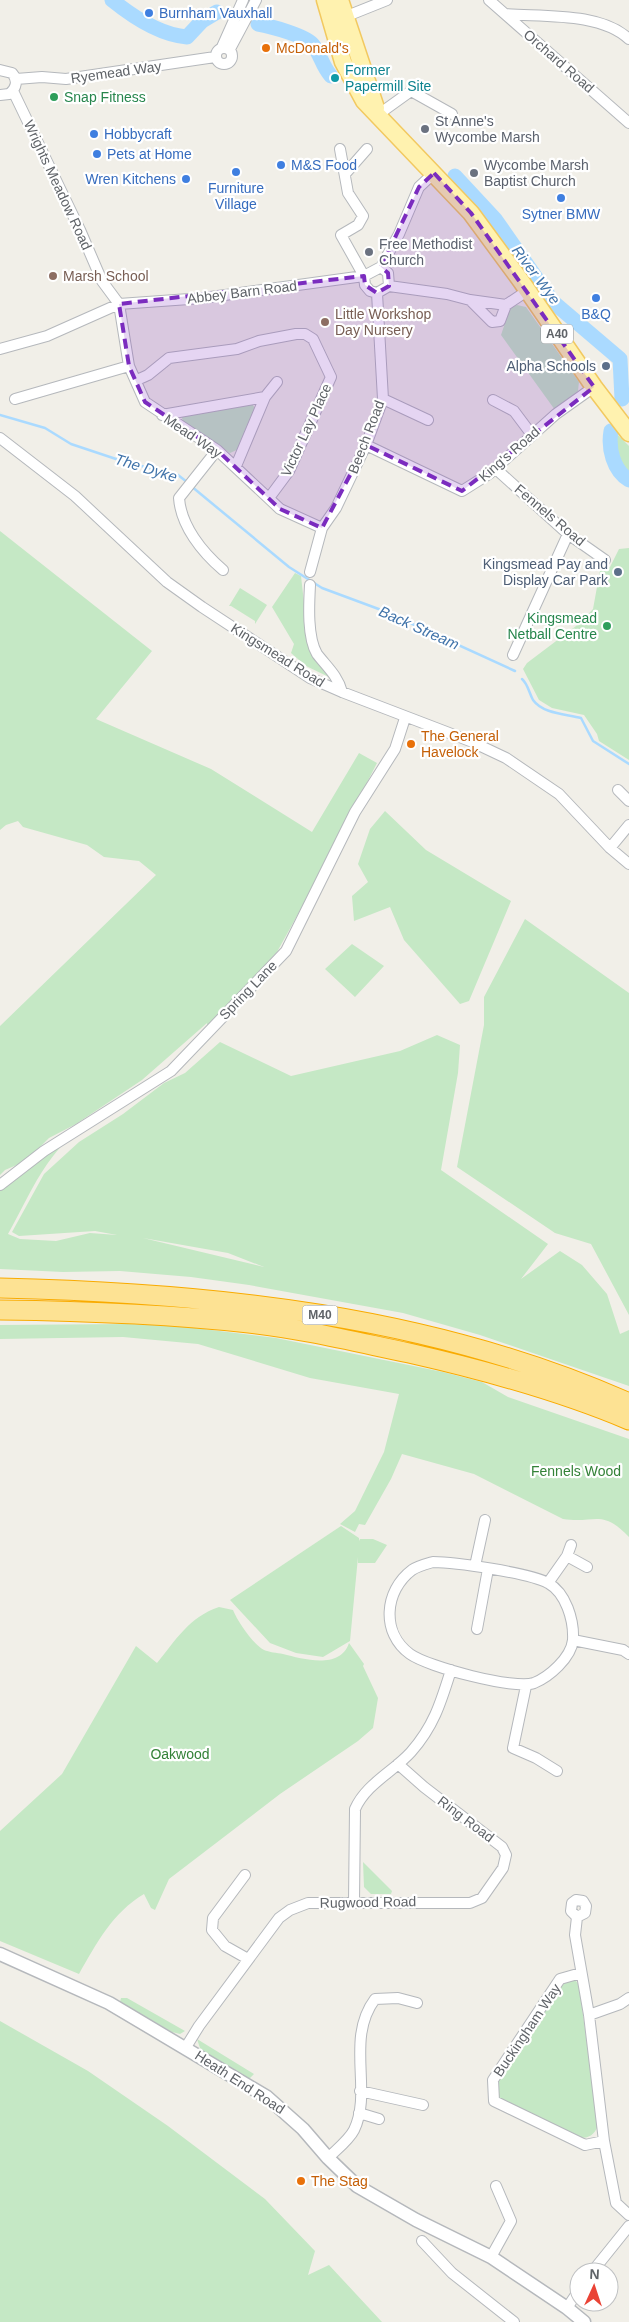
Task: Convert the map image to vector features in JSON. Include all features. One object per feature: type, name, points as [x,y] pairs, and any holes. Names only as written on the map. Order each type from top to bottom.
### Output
[{"type":"highway","name":"M40","points":[[0,1288],[146,1294],[238,1302],[351,1319],[431,1335],[480,1349],[538,1368],[629,1403]]},
{"type":"highway","name":"M40","points":[[0,1310],[100,1312],[250,1323],[332,1337],[507,1377],[567,1396],[629,1420]]},
{"type":"main road","points":[[318,0],[337,19]]},
{"type":"main road","name":"A40","points":[[325,0],[337,19],[379,114]]},
{"type":"main road","name":"A40","points":[[340,0],[337,19],[340,51],[343,62],[364,101],[379,114],[471,213],[594,387],[629,433]]},
{"type":"main road","name":"A40","points":[[337,19],[364,101]]},
{"type":"street","name":"Ryemead Way","points":[[226,48],[243,0]]},
{"type":"street","name":"Ryemead Way","points":[[215,57],[218,50],[226,48],[256,0]]},
{"type":"street","points":[[337,19],[387,0]]},
{"type":"street","name":"Orchard Road","points":[[489,0],[629,123]]},
{"type":"street","points":[[506,14],[597,20],[622,32],[629,39]]},
{"type":"street","name":"Ryemead Way","points":[[215,57],[220,63],[227,63],[232,57],[226,48]]},
{"type":"street","name":"Ryemead Way","points":[[16,79],[42,77],[66,79],[215,57]]},
{"type":"street","points":[[0,70],[8,70],[16,79],[13,91],[0,95]]},
{"type":"street","name":"Wrights Meadow Road","points":[[13,91],[80,230],[102,281],[119,304]]},
{"type":"street","points":[[379,114],[411,91],[452,114]]},
{"type":"street","points":[[340,149],[348,193],[363,216],[358,225],[341,235],[364,276],[365,285],[370,291],[378,293],[389,286],[506,305]]},
{"type":"street","points":[[345,174],[367,149]]},
{"type":"street","points":[[389,286],[388,273],[381,267],[399,234],[419,187],[434,173]]},
{"type":"street","name":"Abbey Barn Road","points":[[0,349],[47,336],[119,304],[203,298],[364,276],[381,267]]},
{"type":"street","points":[[470,300],[492,322],[500,321],[506,305],[527,291]]},
{"type":"street","name":"Beech Road","points":[[310,572],[322,528],[336,508],[366,445],[383,399],[378,293]]},
{"type":"street","name":"Mead Way","points":[[119,304],[129,366],[146,402],[162,415],[217,450],[280,509],[322,528]]},
{"type":"street","name":"Victor Lay Place","points":[[137,380],[148,375],[169,358],[237,349],[259,341],[296,334],[305,334],[313,339],[331,377],[289,471],[269,498]]},
{"type":"street","points":[[15,399],[129,366]]},
{"type":"street","points":[[236,466],[265,397],[277,382]]},
{"type":"street","name":"King's Road","points":[[366,445],[462,491],[496,469],[532,434],[594,387]]},
{"type":"street","points":[[162,415],[265,397]]},
{"type":"street","points":[[383,399],[428,420]]},
{"type":"street","points":[[493,400],[514,411],[532,434]]},
{"type":"street","name":"Kingsmead Road","points":[[0,438],[75,496],[167,582],[310,678],[405,718],[470,741],[506,758],[559,794],[610,848],[629,864]]},
{"type":"street","points":[[217,450],[179,498],[180,513],[205,554],[223,570]]},
{"type":"street","name":"Fennels Road","points":[[496,469],[568,534],[605,560]]},
{"type":"street","points":[[513,655],[568,534]]},
{"type":"street","points":[[310,585],[308,618],[316,652],[339,681],[342,692]]},
{"type":"street","name":"Spring Lane","points":[[0,1185],[44,1151],[171,1071],[286,951],[355,812],[395,749],[405,718]]},
{"type":"street","points":[[618,790],[629,801]]},
{"type":"street","points":[[610,848],[629,825]]},
{"type":"street","points":[[475,1566],[485,1520]]},
{"type":"street","points":[[548,1583],[567,1556],[571,1545]]},
{"type":"street","points":[[567,1556],[587,1567]]},
{"type":"street","points":[[433,1562],[449,1562],[475,1566],[548,1583],[561,1594],[566,1604],[573,1640],[560,1664],[546,1678],[526,1686],[451,1670],[426,1663],[410,1654],[394,1636],[389,1620],[390,1600],[398,1583],[413,1569],[433,1562]]},
{"type":"street","points":[[477,1628],[488,1569]]},
{"type":"street","points":[[573,1640],[623,1650],[629,1654]]},
{"type":"street","points":[[354,1902],[355,1809],[364,1794],[411,1752],[436,1719],[451,1670]]},
{"type":"street","points":[[526,1686],[514,1748],[558,1771]]},
{"type":"street","name":"Ring Road","points":[[398,1764],[424,1787],[502,1847],[506,1855],[503,1868],[482,1898],[470,1903]]},
{"type":"street","points":[[244,1875],[213,1918],[212,1930],[225,1946],[248,1959]]},
{"type":"street","name":"Rugwood Road","points":[[186,2047],[248,1959],[280,1918],[290,1910],[308,1903],[470,1903]]},
{"type":"street","name":"Buckingham Way","points":[[577,1918],[575,1935],[589,2016],[604,2141],[616,2204],[629,2216]]},
{"type":"street","name":"Heath End Road","points":[[0,1954],[90,1993],[186,2047],[267,2097],[303,2128],[328,2158],[357,2186],[381,2201],[491,2257],[584,2322]]},
{"type":"street","name":"Buckingham Way","points":[[581,1973],[560,1979],[493,2080],[494,2101],[584,2145],[604,2141]]},
{"type":"street","points":[[328,2158],[354,2131],[360,2113],[359,2052],[367,2009],[375,1999],[398,1998],[417,2003]]},
{"type":"street","points":[[589,2016],[620,2004],[629,1998]]},
{"type":"street","points":[[360,2091],[423,2105]]},
{"type":"street","points":[[360,2113],[378,2120]]},
{"type":"street","points":[[491,2257],[511,2220],[496,2186]]},
{"type":"street","points":[[600,2262],[629,2226]]},
{"type":"street","points":[[422,2240],[452,2273],[514,2322]]},
{"type":"street","points":[[566,2308],[569,2304]]},
{"type":"highlighted area","points":[[434,173],[471,213],[594,387],[462,491],[366,445],[322,528],[280,509],[217,450],[145,402],[129,366],[119,304],[364,276],[365,285],[377,293],[389,286],[388,273],[381,267],[419,187]]},
{"type":"green space","points":[[517,305],[526,307],[579,382],[578,391],[555,410],[501,335],[510,308]]},
{"type":"green space","points":[[251,402],[256,410],[239,449],[230,453],[183,421],[180,412]]},
{"type":"green space","points":[[612,429],[629,446],[629,476],[621,472],[609,441]]},
{"type":"green space","points":[[0,531],[152,651],[96,719],[211,769],[312,832],[359,753],[377,763],[325,865],[277,952],[207,1028],[207,1023],[142,1080],[76,1124],[49,1138],[26,1161],[5,1170],[0,1175],[0,1026],[156,875],[139,861],[104,857],[87,845],[23,827],[18,821],[6,825],[0,830]]},
{"type":"green space","points":[[629,548],[629,760],[599,741],[597,734],[584,715],[552,708],[539,700],[523,669],[527,663],[580,623],[593,609],[601,565],[610,567],[619,549]]},
{"type":"green space","points":[[295,573],[301,576],[307,629],[330,674],[329,677],[306,666],[291,653],[294,644],[272,607]]},
{"type":"green space","points":[[240,588],[267,605],[255,624],[255,621],[229,606]]},
{"type":"green space","points":[[385,811],[426,850],[511,901],[469,1001],[460,1004],[404,940],[390,907],[354,921],[352,896],[368,882],[358,864],[370,829]]},
{"type":"green space","points":[[525,919],[629,993],[629,1315],[591,1244],[555,1233],[457,1167],[484,1025],[484,997]]},
{"type":"green space","points":[[352,944],[384,966],[355,997],[325,969]]},
{"type":"green space","points":[[437,1035],[460,1045],[458,1073],[441,1170],[548,1244],[521,1279],[560,1251],[582,1265],[607,1294],[620,1334],[629,1330],[629,1386],[480,1335],[403,1313],[249,1285],[191,1277],[120,1271],[63,1272],[0,1269],[0,1191],[42,1155],[66,1141],[41,1174],[8,1234],[20,1239],[56,1241],[90,1233],[117,1235],[95,1231],[19,1236],[12,1232],[44,1174],[79,1142],[123,1114],[164,1083],[185,1073],[220,1042],[291,1076],[400,1051]],"holes":[[[143,1238],[228,1253],[264,1267]]]},
{"type":"green space","name":"Fennels Wood","points":[[127,1324],[179,1326],[276,1338],[443,1372],[482,1382],[508,1397],[629,1439],[629,1537],[612,1523],[605,1520],[563,1519],[474,1474],[402,1454],[391,1479],[365,1525],[359,1524],[355,1532],[340,1524],[355,1511],[384,1452],[399,1394],[310,1378],[198,1344],[123,1337],[0,1339],[0,1325]]},
{"type":"green space","points":[[341,1526],[359,1538],[359,1541],[360,1539],[373,1539],[387,1545],[375,1563],[358,1563],[358,1557],[350,1641],[323,1657],[296,1653],[270,1643],[230,1600]]},
{"type":"green space","name":"Oakwood","points":[[219,1607],[233,1610],[250,1637],[264,1650],[310,1660],[329,1660],[338,1657],[349,1643],[364,1664],[363,1666],[378,1698],[373,1728],[358,1741],[280,1794],[169,1879],[155,1910],[151,1908],[144,1894],[133,1901],[114,1919],[79,1974],[0,1941],[0,1831],[62,1774],[136,1646],[157,1663],[191,1623]]},
{"type":"green space","points":[[363,1862],[392,1891],[391,1894],[371,1894],[364,1887]]},
{"type":"green space","points":[[564,1977],[573,1977],[579,1985],[598,2126],[593,2134],[583,2138],[501,2100],[495,2095],[493,2085]]},
{"type":"green space","points":[[121,1998],[127,1998],[185,2031],[180,2034],[172,2032],[120,2002]]},
{"type":"green space","points":[[0,2021],[88,2071],[168,2126],[265,2199],[315,2251],[308,2275],[329,2265],[382,2322],[0,2322]]},
{"type":"green space","points":[[197,2039],[254,2074],[249,2079],[201,2051]]},
{"type":"waterway","name":"River Wye","points":[[112,0],[147,24],[177,36],[187,37],[202,21],[217,12]]},
{"type":"waterway","name":"River Wye","points":[[258,24],[304,38],[316,49],[331,76]]},
{"type":"waterway","name":"River Wye","points":[[455,176],[495,219],[553,302],[620,359],[622,399]]},
{"type":"waterway","name":"The Dyke","points":[[0,415],[45,428],[71,444],[125,462],[178,475],[187,482]]},
{"type":"waterway","name":"River Wye","points":[[611,431],[610,444],[615,465],[629,480]]},
{"type":"waterway","name":"Back Stream","points":[[191,486],[289,567],[322,588],[384,611],[515,671]]},
{"type":"waterway","name":"Back Stream","points":[[522,679],[537,705],[555,713],[581,718],[593,741],[629,764]]},
{"type":"place","name":"Burnham Vauxhall","points":[[149,13]]},
{"type":"place","name":"McDonald's","points":[[266,48]]},
{"type":"place","name":"Former Papermill Site","points":[[335,78]]},
{"type":"place","name":"Snap Fitness","points":[[54,97]]},
{"type":"place","name":"St Anne's Wycombe Marsh","points":[[425,129]]},
{"type":"place","name":"Hobbycraft","points":[[94,134]]},
{"type":"place","name":"Pets at Home","points":[[97,154]]},
{"type":"place","name":"M&S Food","points":[[281,165]]},
{"type":"place","name":"Furniture Village","points":[[236,172]]},
{"type":"place","name":"Wycombe Marsh Baptist Church","points":[[474,173]]},
{"type":"place","name":"Wren Kitchens","points":[[186,179]]},
{"type":"place","name":"Sytner BMW","points":[[561,198]]},
{"type":"place","name":"Free Methodist Church","points":[[369,252]]},
{"type":"place","name":"Marsh School","points":[[53,276]]},
{"type":"place","name":"B&Q","points":[[596,298]]},
{"type":"place","name":"Little Workshop Day Nursery","points":[[325,322]]},
{"type":"place","name":"Alpha Schools","points":[[606,366]]},
{"type":"place","name":"Kingsmead Pay and Display Car Park","points":[[618,572]]},
{"type":"place","name":"Kingsmead Netball Centre","points":[[607,626]]},
{"type":"place","name":"The General Havelock","points":[[411,744]]},
{"type":"place","name":"The Stag","points":[[301,2181]]}]
